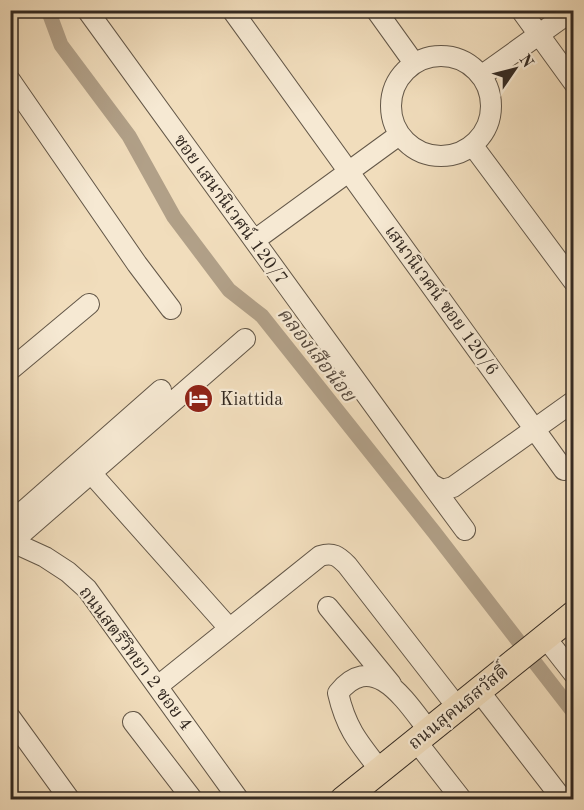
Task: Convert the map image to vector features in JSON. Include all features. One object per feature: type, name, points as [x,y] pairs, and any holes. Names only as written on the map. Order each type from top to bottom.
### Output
[{"type":"main road","name":"ถนนสุคนธสวัสดิ์","points":[[343,800],[573,615]]},
{"type":"street","name":"ซอย เสนานิเวศน์ 120/7","points":[[87,10],[437,487],[465,530]]},
{"type":"street","name":"เสนานิเวศน์ ซอย 120/6","points":[[232,10],[564,470]]},
{"type":"street","points":[[376,10],[414,63]]},
{"type":"street","points":[[522,10],[573,83]]},
{"type":"street","points":[[482,76],[573,10]]},
{"type":"street","points":[[443,56],[471,65],[482,76],[489,90],[492,105],[490,120],[483,134],[473,146],[462,153],[448,157],[434,157],[421,153],[399,135],[391,113],[393,90],[405,70],[414,63],[428,57],[443,56]]},
{"type":"street","points":[[10,80],[137,264],[171,309]]},
{"type":"street","points":[[255,240],[399,135]]},
{"type":"street","points":[[473,146],[573,282]]},
{"type":"street","points":[[10,370],[89,304]]},
{"type":"street","points":[[11,535],[92,473],[245,339]]},
{"type":"street","points":[[11,535],[162,390]]},
{"type":"street","points":[[437,487],[453,487],[573,401]]},
{"type":"street","points":[[92,473],[229,628]]},
{"type":"street","name":"ถนนสตรีวิทยา 2 ซอย 4","points":[[11,535],[68,572],[87,589],[236,799]]},
{"type":"street","points":[[158,686],[320,556],[330,553],[339,557],[347,565],[458,708]]},
{"type":"street","points":[[328,607],[393,686],[462,800]]},
{"type":"street","points":[[533,647],[573,674]]},
{"type":"street","points":[[380,770],[351,734],[338,693],[347,682],[363,675],[378,677],[393,686]]},
{"type":"street","points":[[479,691],[563,800]]},
{"type":"street","points":[[10,717],[62,796]]},
{"type":"street","points":[[133,722],[193,800]]},
{"type":"waterway","name":"คลองเสือน้อย","points":[[48,10],[61,45],[129,136],[174,217],[229,290],[262,316],[574,713]]},
{"type":"place","name":"Kiattida","points":[[199,399]]}]
